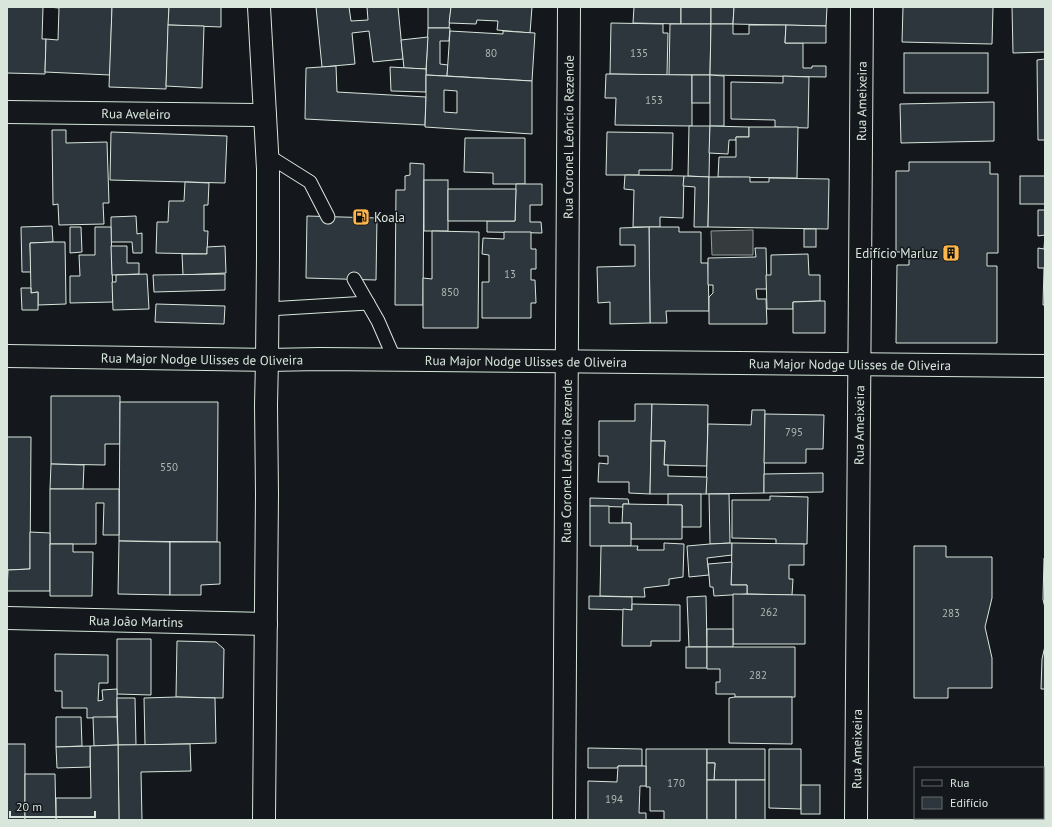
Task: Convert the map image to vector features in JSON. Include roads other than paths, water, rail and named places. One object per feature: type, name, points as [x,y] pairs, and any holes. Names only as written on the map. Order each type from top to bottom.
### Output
[{"type":"street","points":[[259,7],[267,155],[268,248],[264,820]]},
{"type":"street","name":"Rua Coronel Leôncio Rezende","points":[[564,820],[569,7]]},
{"type":"street","name":"Rua Ameixeira","points":[[856,820],[862,7]]},
{"type":"street","name":"Rua Aveleiro","points":[[7,112],[265,115]]},
{"type":"street","name":"Rua Major Nodge Ulisses de Oliveira","points":[[7,356],[267,360],[320,359],[1045,366]]},
{"type":"street","name":"Rua João Martins","points":[[7,618],[266,624]]},
{"type":"lane","points":[[267,155],[310,182],[328,217]]},
{"type":"lane","points":[[354,280],[378,321],[395,360]]},
{"type":"lane","points":[[268,309],[368,303]]},
{"type":"place","name":"Koala","points":[[361,217]]},
{"type":"place","name":"Edifício Marluz","points":[[951,253]]}]
